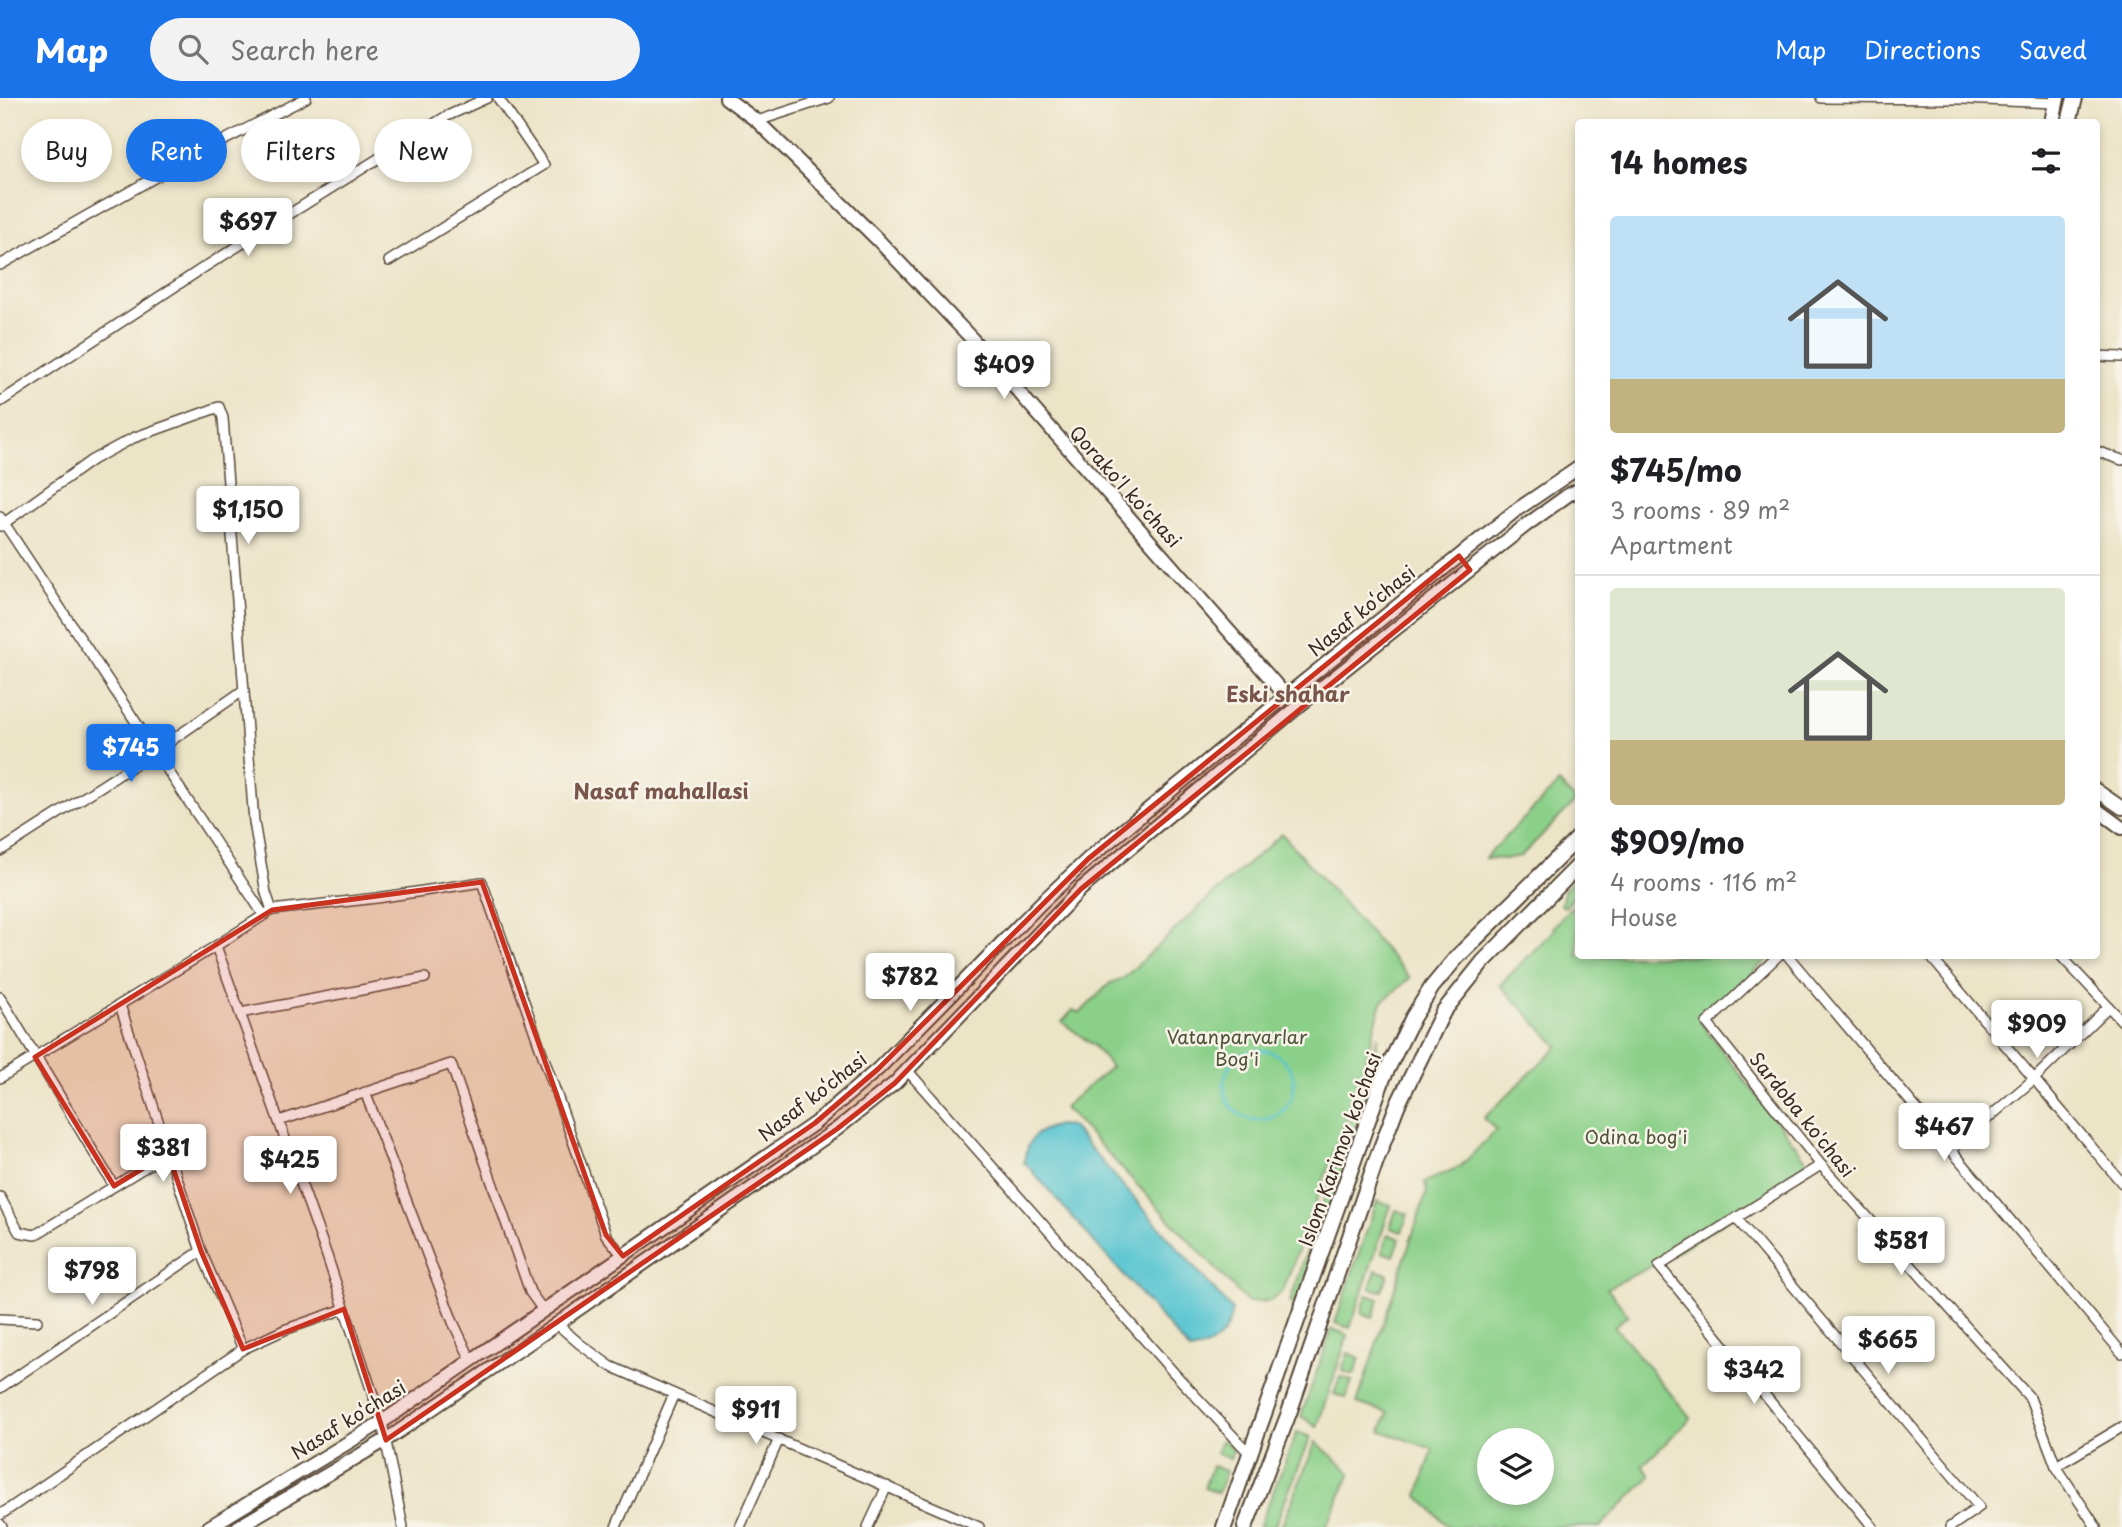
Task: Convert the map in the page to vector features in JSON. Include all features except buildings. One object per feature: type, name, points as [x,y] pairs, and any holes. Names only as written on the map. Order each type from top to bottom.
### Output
[{"type":"main road","name":"Qorako'l ko'chasi","points":[[726,98],[757,121],[878,240],[973,340],[1286,696]]},
{"type":"main road","points":[[2071,119],[2075,98]]},
{"type":"main road","points":[[2053,119],[2056,100]]},
{"type":"main road","name":"Nasaf ko‘chasi","points":[[209,1527],[382,1422],[825,1114],[878,1069],[1041,903],[1088,859],[1515,511],[1575,470]]},
{"type":"main road","name":"Nasaf ko‘chasi","points":[[238,1527],[386,1440],[837,1129],[895,1083],[1081,889],[1297,708],[1525,526],[1575,492]]},
{"type":"main road","points":[[1459,556],[1470,569]]},
{"type":"main road","points":[[2100,793],[2122,808]]},
{"type":"main road","points":[[2100,813],[2122,828]]},
{"type":"main road","name":"Islom Karimov ko‘chasi","points":[[1224,1527],[1383,1078],[1413,1017],[1457,957],[1575,841]]},
{"type":"main road","name":"Islom Karimov ko‘chasi","points":[[1245,1527],[1289,1413],[1397,1106],[1443,1012],[1483,962],[1575,869]]},
{"type":"main road","points":[[1340,1198],[1360,1206]]},
{"type":"street","points":[[0,265],[182,162],[306,98]]},
{"type":"street","points":[[0,402],[283,218],[445,117],[487,98]]},
{"type":"street","points":[[389,261],[544,165],[498,98]]},
{"type":"street","points":[[757,121],[829,98]]},
{"type":"street","points":[[1821,98],[2056,100]]},
{"type":"street","points":[[2100,356],[2122,357]]},
{"type":"street","points":[[263,914],[1,523],[92,460],[133,438],[219,407],[223,418],[254,822],[266,893],[272,910]]},
{"type":"street","points":[[2100,452],[2122,460]]},
{"type":"street","points":[[0,851],[156,751],[244,690]]},
{"type":"street","points":[[1286,696],[1297,708]]},
{"type":"street","points":[[0,1078],[272,910],[482,882],[607,1235],[623,1256]]},
{"type":"street","points":[[216,946],[382,1422],[403,1527]]},
{"type":"street","name":"Sardoba ko'chasi","points":[[1775,959],[1707,1023],[1821,1165],[2030,1398],[2056,1466],[2096,1527]]},
{"type":"street","points":[[1791,959],[2122,1353]]},
{"type":"street","points":[[1933,959],[2122,1182]]},
{"type":"street","points":[[2064,959],[2122,1021]]},
{"type":"street","points":[[240,1013],[425,978]]},
{"type":"street","points":[[0,997],[114,1186]]},
{"type":"street","points":[[120,1005],[201,1251],[243,1349]]},
{"type":"street","points":[[1952,1149],[2034,1079],[2108,1007]]},
{"type":"street","points":[[278,1121],[451,1064],[530,1292],[543,1310]]},
{"type":"street","points":[[907,1070],[1174,1373],[1250,1454]]},
{"type":"street","points":[[365,1092],[453,1322],[471,1360]]},
{"type":"street","points":[[0,1197],[5,1215],[19,1232],[35,1235],[168,1153]]},
{"type":"street","points":[[1821,1165],[1659,1266],[1873,1527]]},
{"type":"street","points":[[1736,1218],[1979,1507],[1950,1527]]},
{"type":"street","points":[[0,1388],[201,1251]]},
{"type":"street","points":[[0,1515],[243,1349],[284,1329],[344,1309]]},
{"type":"street","points":[[0,1319],[37,1321]]},
{"type":"street","points":[[557,1324],[610,1366],[979,1527]]},
{"type":"street","points":[[616,1527],[674,1394]]},
{"type":"street","points":[[2056,1466],[2122,1427]]},
{"type":"street","points":[[740,1527],[779,1439]]},
{"type":"street","points":[[869,1527],[887,1486]]},
{"type":"highlighted area","points":[[1459,556],[1470,570],[1081,889],[895,1083],[837,1129],[386,1440],[344,1309],[243,1349],[201,1251],[168,1153],[114,1186],[35,1057],[272,910],[482,882],[606,1235],[623,1256],[815,1123],[878,1069],[1088,859]]},
{"type":"green space","points":[[1559,783],[1575,800],[1521,856],[1485,858]]},
{"type":"green space","name":"Vatanparvarlar Bog'i","points":[[1282,834],[1410,978],[1382,1002],[1355,1095],[1283,1291],[1270,1301],[1247,1302],[1066,1111],[1064,1107],[1111,1067],[1093,1045],[1062,1022],[1073,1010],[1080,1013],[1110,983],[1124,978]]},
{"type":"green space","points":[[1575,879],[1575,895],[1565,907],[1561,905],[1564,891]]},
{"type":"green space","name":"Odina bog'i","points":[[1575,903],[1575,959],[1768,959],[1700,1022],[1812,1167],[1662,1261],[1607,1288],[1628,1315],[1614,1326],[1691,1418],[1642,1466],[1651,1476],[1600,1527],[1449,1527],[1418,1496],[1433,1449],[1381,1431],[1388,1413],[1357,1403],[1427,1191],[1425,1182],[1460,1167],[1496,1130],[1484,1118],[1558,1046],[1500,985],[1555,929],[1553,927]]},
{"type":"green space","points":[[1378,1036],[1362,1108],[1299,1299],[1292,1303],[1290,1302]]},
{"type":"green space","points":[[1377,1201],[1391,1205],[1350,1328],[1335,1323]]},
{"type":"green space","points":[[1396,1210],[1408,1214],[1402,1232],[1390,1228]]},
{"type":"green space","points":[[1388,1234],[1400,1239],[1394,1256],[1382,1252]]},
{"type":"green space","points":[[1376,1270],[1388,1274],[1382,1291],[1370,1288]]},
{"type":"green space","points":[[1367,1295],[1379,1299],[1373,1317],[1361,1313]]},
{"type":"green space","points":[[1332,1329],[1348,1335],[1317,1427],[1301,1416]]},
{"type":"green space","points":[[1348,1353],[1360,1358],[1354,1375],[1342,1371]]},
{"type":"green space","points":[[1340,1377],[1352,1381],[1346,1398],[1334,1394]]},
{"type":"green space","points":[[1297,1432],[1311,1437],[1274,1527],[1259,1527]]},
{"type":"green space","points":[[1221,1441],[1225,1441],[1233,1450],[1230,1459],[1216,1453]]},
{"type":"green space","points":[[1316,1442],[1351,1473],[1326,1527],[1281,1527]]},
{"type":"green space","points":[[1212,1466],[1226,1471],[1218,1493],[1204,1488]]},
{"type":"water","points":[[1058,1125],[1071,1126],[1232,1310],[1224,1333],[1213,1343],[1190,1351],[1024,1162],[1034,1137],[1043,1130]]},
{"type":"waterway","points":[[1259,1050],[1284,1060],[1294,1085],[1284,1110],[1259,1120],[1234,1110],[1224,1085],[1234,1060],[1259,1050]]},
{"type":"district","name":"Eski shahar","points":[[1288,693]]},
{"type":"district","name":"Nasaf mahallasi","points":[[661,790]]}]
